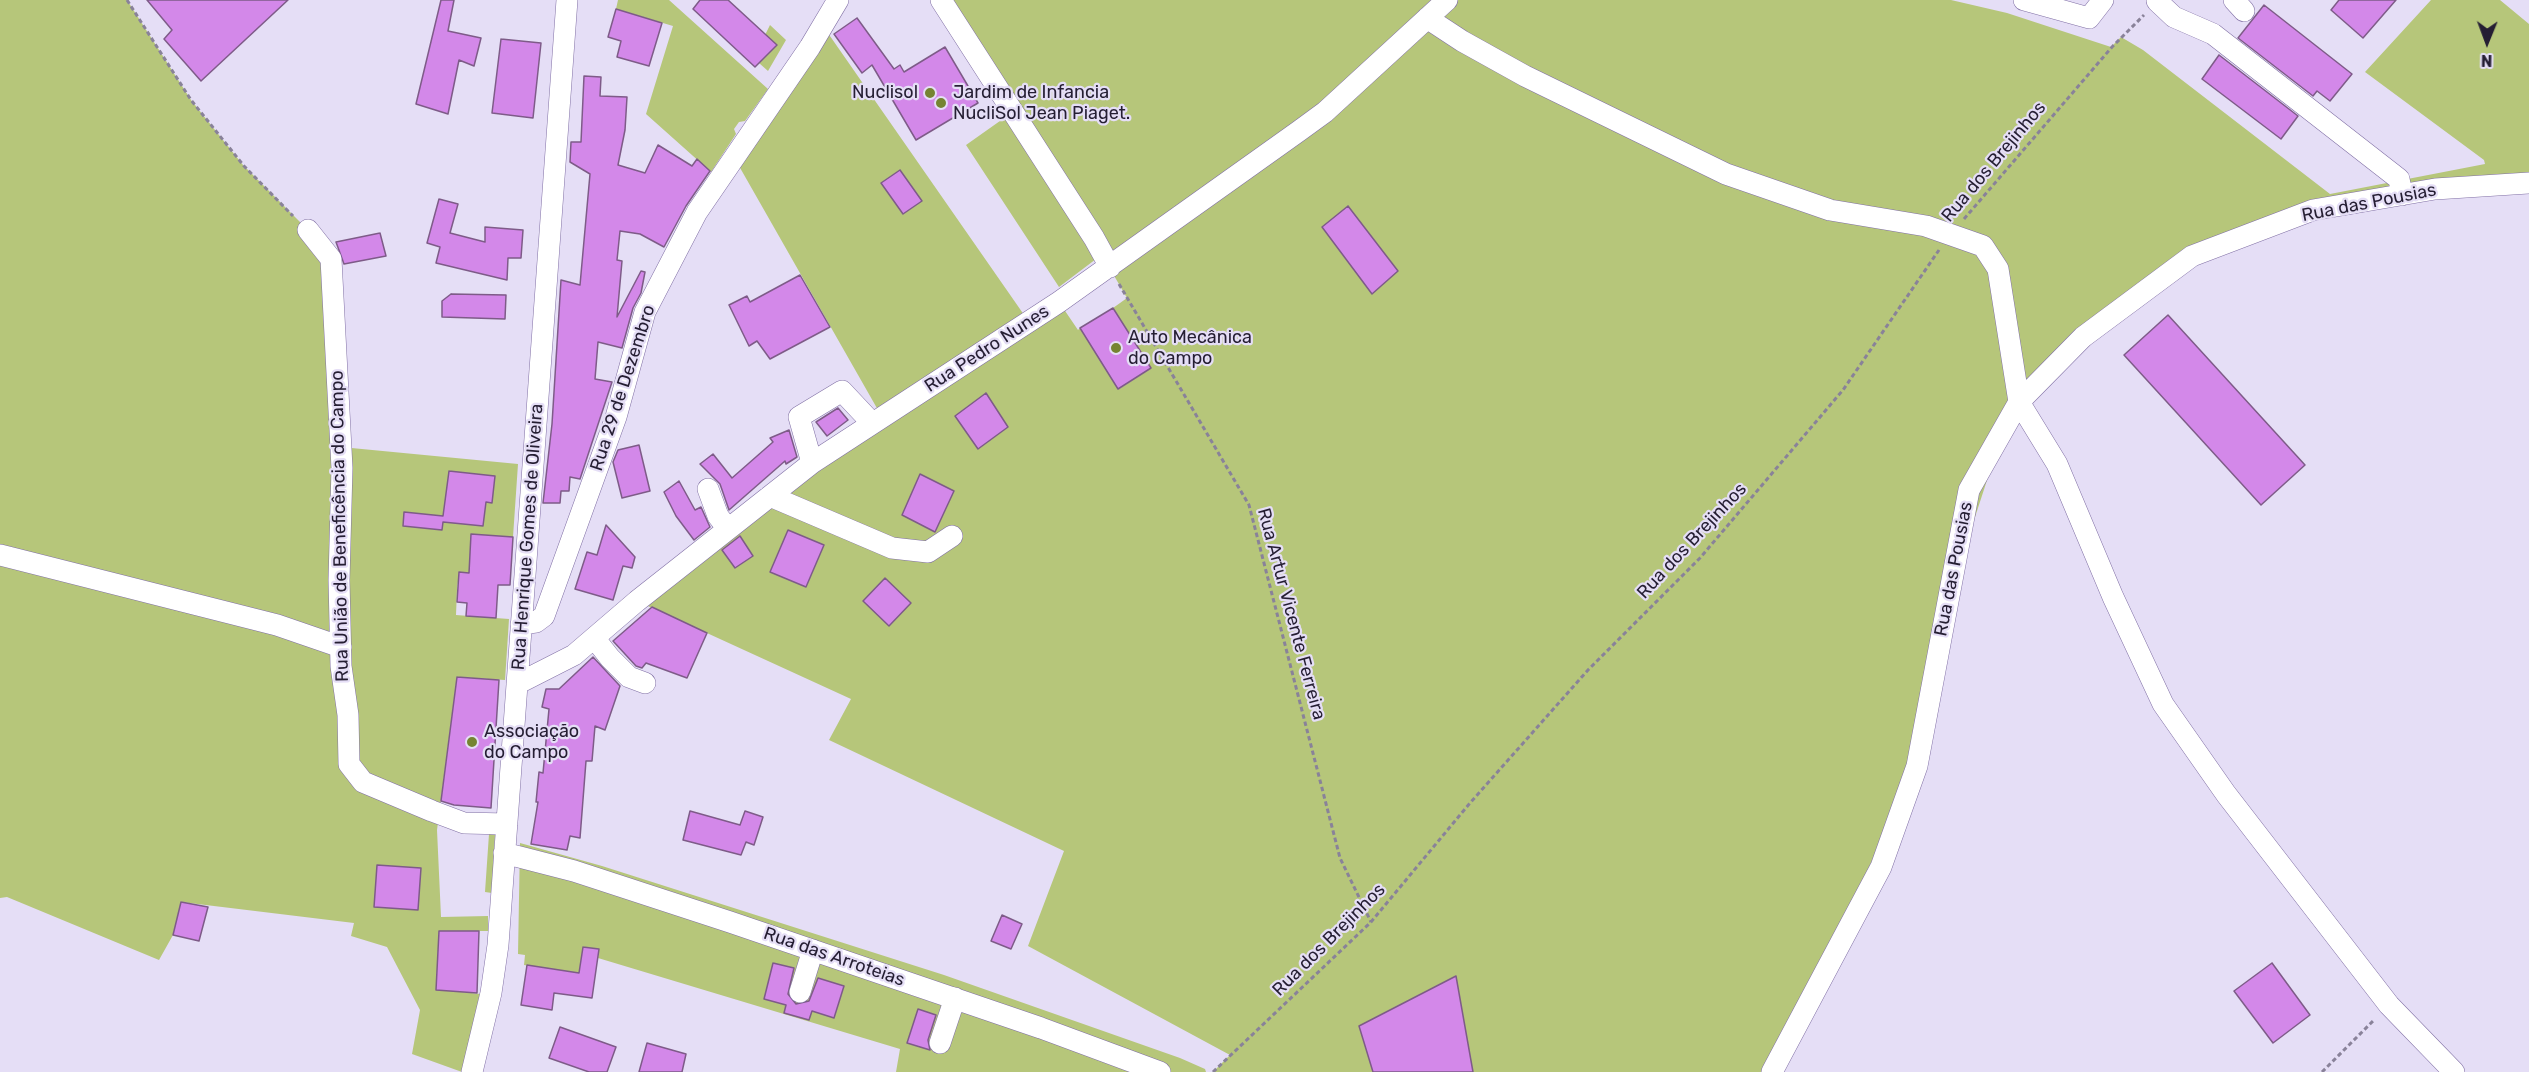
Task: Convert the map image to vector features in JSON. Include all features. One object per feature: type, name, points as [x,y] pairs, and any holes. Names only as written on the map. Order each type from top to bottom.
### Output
[{"type":"street","name":"Rua Henrique Gomes de Oliveira","points":[[472,1072],[495,972],[567,0]]},
{"type":"street","name":"Rua 29 de Dezembro","points":[[521,624],[536,622],[544,616],[616,417],[650,303],[698,212],[810,47],[838,0]]},
{"type":"street","points":[[941,0],[1094,238],[1110,267]]},
{"type":"street","name":"Rua Pedro Nunes","points":[[517,684],[574,655],[637,601],[812,463],[1059,302],[1325,112],[1447,0]]},
{"type":"street","points":[[2024,0],[2089,18],[2103,0]]},
{"type":"street","points":[[2157,1],[2174,17],[2213,34],[2399,179],[2402,195]]},
{"type":"street","points":[[1427,18],[1462,41],[1525,76],[1726,174],[1830,210],[1926,226],[1983,246],[1998,269],[2019,402],[2057,464],[2113,597],[2163,704],[2226,794],[2389,1005],[2454,1072]]},
{"type":"street","name":"Rua das Pousias","points":[[1772,1072],[1881,867],[1917,766],[1969,490],[2019,402],[2083,337],[2192,256],[2313,210],[2435,189],[2529,183]]},
{"type":"street","name":"Rua União de Beneficência do Campo","points":[[308,230],[331,259],[342,473],[339,580],[341,647],[348,715],[349,764],[363,782],[464,823],[507,824]]},
{"type":"street","points":[[812,463],[799,417],[842,391],[872,423]]},
{"type":"street","points":[[708,489],[718,516],[728,529]]},
{"type":"street","points":[[764,501],[892,548],[928,552],[952,536]]},
{"type":"street","points":[[764,501],[862,547]]},
{"type":"street","points":[[0,555],[277,625],[341,647]]},
{"type":"street","points":[[595,639],[629,677],[645,683]]},
{"type":"street","name":"Rua das Arroteias","points":[[504,853],[574,871],[819,952],[1122,1056],[1160,1072]]},
{"type":"street","points":[[806,994],[819,952]]},
{"type":"street","points":[[940,1043],[955,998]]},
{"type":"path","points":[[127,0],[191,100],[244,166],[308,230]]},
{"type":"path","name":"Rua dos Brejinhos","points":[[1213,1072],[1371,922],[1470,803],[1572,688],[1700,558],[1843,390],[1950,235],[2112,47],[2157,1]]},
{"type":"path","name":"Rua Artur Vicente Ferreira","points":[[1110,267],[1249,505],[1340,858],[1371,922]]},
{"type":"path","points":[[2322,1072],[2389,1005]]},
{"type":"green space","points":[[0,0],[127,0],[191,100],[243,165],[308,230],[331,259],[341,447],[518,464],[513,537],[471,534],[469,573],[459,572],[457,590],[456,615],[509,619],[505,680],[457,677],[437,830],[441,917],[488,916],[488,931],[439,931],[436,989],[480,994],[462,1072],[412,1054],[420,1010],[387,947],[351,936],[354,923],[181,902],[173,935],[159,960],[7,897],[0,898],[0,556],[335,643],[0,553]]},
{"type":"green space","points":[[618,0],[669,0],[768,89],[745,121],[739,122],[734,129],[736,134],[711,172],[646,114],[673,26],[616,9]]},
{"type":"green space","points":[[942,0],[1951,0],[2007,13],[2111,47],[2121,37],[2143,50],[2330,194],[2485,164],[2484,160],[2365,72],[2431,0],[2500,0],[2529,24],[2529,183],[2313,210],[2192,256],[2083,337],[2004,428],[1949,597],[1917,766],[1772,1072],[1213,1072],[1230,1055],[1028,946],[1064,851],[829,740],[851,699],[637,601],[882,417],[735,159],[823,26],[1029,322],[1059,302],[1078,330],[1080,328],[1119,389],[1151,368],[1113,308],[1127,298]]},
{"type":"green space","points":[[770,25],[786,40],[768,71],[759,63],[776,46],[765,35]]},
{"type":"green space","points":[[1007,116],[1096,259],[1059,287],[966,145]]},
{"type":"green space","points":[[489,834],[495,835],[492,893],[485,892]]},
{"type":"green space","points":[[520,843],[602,866],[944,975],[1180,1058],[1205,1069],[1206,1072],[896,1072],[900,1049],[598,958],[599,949],[583,947],[579,973],[524,965],[525,955],[518,954]]},
{"type":"building","points":[[147,0],[288,0],[201,81],[164,39],[172,30]]},
{"type":"building","points":[[441,0],[454,0],[448,31],[481,38],[474,66],[459,60],[448,114],[416,104]]},
{"type":"building","points":[[700,0],[728,0],[777,45],[755,67],[693,9]]},
{"type":"building","points":[[2339,0],[2396,0],[2363,38],[2331,10]]},
{"type":"building","points":[[2264,5],[2352,74],[2330,101],[2317,91],[2313,96],[2238,38]]},
{"type":"building","points":[[616,9],[662,23],[649,66],[617,57],[621,41],[608,37]]},
{"type":"building","name":"Nuclisol","points":[[857,18],[894,69],[900,65],[904,72],[945,47],[978,103],[916,140],[872,65],[862,73],[834,34]]},
{"type":"building","points":[[501,39],[541,43],[533,118],[492,113]]},
{"type":"building","points":[[2219,55],[2298,116],[2281,139],[2202,79]]},
{"type":"building","points":[[584,76],[601,77],[600,96],[627,97],[625,130],[618,165],[645,173],[658,145],[692,166],[697,159],[710,171],[686,206],[664,247],[640,234],[620,231],[617,260],[622,261],[617,317],[641,271],[645,272],[641,293],[633,308],[622,348],[598,342],[595,379],[612,382],[580,479],[570,477],[569,491],[561,491],[560,503],[543,503],[552,424],[561,280],[580,285],[590,174],[570,162],[571,142],[581,142]]},
{"type":"building","points":[[900,170],[922,201],[903,214],[881,183]]},
{"type":"building","points":[[439,199],[458,204],[450,233],[485,242],[485,227],[523,230],[521,258],[508,258],[507,280],[436,263],[440,247],[427,243]]},
{"type":"building","points":[[1348,206],[1398,271],[1372,294],[1322,227]]},
{"type":"building","points":[[380,233],[386,256],[344,264],[336,242]]},
{"type":"building","points":[[800,275],[830,327],[770,359],[757,341],[749,346],[729,305],[747,296],[750,302]]},
{"type":"building","points":[[451,294],[506,295],[505,319],[442,317],[442,301]]},
{"type":"building","name":"Auto Mecânica do Campo","points":[[1113,308],[1151,368],[1118,389],[1080,328]]},
{"type":"building","points":[[2168,315],[2305,465],[2261,505],[2124,355]]},
{"type":"building","points":[[986,393],[1008,427],[978,449],[955,416]]},
{"type":"building","points":[[838,408],[848,420],[827,436],[816,422]]},
{"type":"building","points":[[789,430],[797,457],[786,464],[785,461],[729,510],[720,484],[700,464],[713,454],[732,478],[773,442],[770,438]]},
{"type":"building","points":[[639,445],[650,491],[622,498],[613,462],[618,450]]},
{"type":"building","points":[[449,471],[495,476],[492,503],[486,502],[483,526],[443,522],[442,530],[403,526],[404,512],[443,516]]},
{"type":"building","points":[[920,474],[954,491],[935,532],[902,515]]},
{"type":"building","points":[[679,481],[695,510],[701,507],[710,527],[694,540],[676,516],[664,492]]},
{"type":"building","points":[[606,525],[635,557],[632,568],[623,566],[613,600],[575,589],[587,552],[597,555]]},
{"type":"building","points":[[788,530],[824,545],[806,587],[770,572]]},
{"type":"building","points":[[471,534],[513,537],[510,585],[498,585],[496,618],[466,616],[467,603],[457,602],[459,572],[469,573]]},
{"type":"building","points":[[740,536],[753,556],[735,568],[722,550]]},
{"type":"building","points":[[885,578],[911,603],[889,626],[863,601]]},
{"type":"building","points":[[652,607],[707,633],[687,678],[646,663],[642,668],[636,666],[613,641]]},
{"type":"building","points":[[593,657],[620,686],[605,730],[595,726],[592,761],[586,761],[580,838],[570,836],[567,850],[531,844],[538,802],[536,802],[539,772],[543,773],[549,709],[542,707],[546,689],[559,689]]},
{"type":"building","name":"Associação do Campo","points":[[457,677],[499,680],[491,808],[454,805],[441,801]]},
{"type":"building","points":[[690,811],[740,825],[745,811],[763,817],[754,845],[746,842],[741,855],[683,840]]},
{"type":"building","points":[[377,865],[421,868],[418,910],[374,907]]},
{"type":"building","points":[[181,902],[208,907],[199,941],[173,935]]},
{"type":"building","points":[[1002,915],[1022,924],[1011,949],[991,941]]},
{"type":"building","points":[[439,931],[479,931],[477,993],[436,990]]},
{"type":"building","points":[[583,947],[599,949],[592,998],[554,993],[552,1010],[521,1005],[527,965],[579,973]]},
{"type":"building","points":[[773,963],[794,968],[788,994],[796,1004],[809,1001],[818,978],[844,986],[834,1018],[812,1011],[809,1020],[784,1013],[786,1005],[764,999]]},
{"type":"building","points":[[2272,963],[2310,1015],[2273,1043],[2234,991]]},
{"type":"building","points":[[1456,976],[1473,1072],[1373,1072],[1359,1026]]},
{"type":"building","points":[[918,1009],[936,1015],[928,1040],[930,1050],[907,1043]]},
{"type":"building","points":[[560,1027],[616,1047],[607,1072],[589,1072],[549,1058]]},
{"type":"building","points":[[647,1043],[686,1054],[682,1072],[639,1072]]},
{"type":"place","name":"Nuclisol","points":[[930,93]]},
{"type":"place","name":"Jardim de Infancia NucliSol Jean Piaget.","points":[[941,103]]},
{"type":"place","name":"Auto Mecânica do Campo","points":[[1116,348]]},
{"type":"place","name":"Associação do Campo","points":[[472,742]]}]
